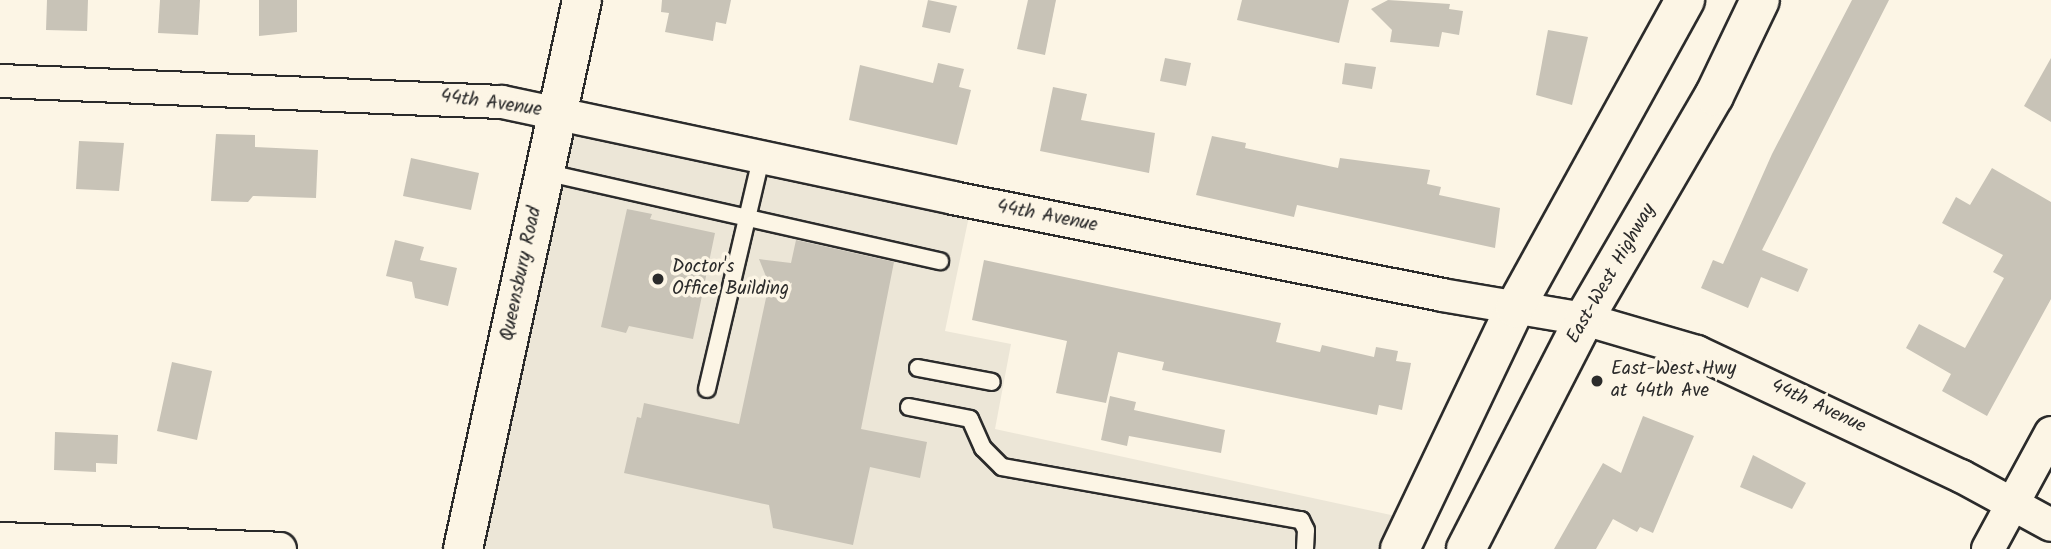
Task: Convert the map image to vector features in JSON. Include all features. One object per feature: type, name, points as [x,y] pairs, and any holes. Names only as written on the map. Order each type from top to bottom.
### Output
[{"type":"main road","name":"Queensbury Road","points":[[463,549],[582,0]]},
{"type":"main road","points":[[1399,549],[1515,307],[1685,0]]},
{"type":"main road","name":"East-West Highway","points":[[1466,549],[1584,319],[1714,96],[1760,0]]},
{"type":"street","name":"44th Avenue","points":[[0,80],[433,96],[502,102],[953,198],[1584,319],[1697,352],[1961,476],[2051,525]]},
{"type":"street","points":[[1988,549],[2051,433]]},
{"type":"street","points":[[9,543],[280,549]]},
{"type":"lane","points":[[707,389],[761,158]]},
{"type":"lane","points":[[544,172],[940,261]]},
{"type":"lane","points":[[918,368],[992,382]]},
{"type":"lane","points":[[909,407],[970,419],[983,448],[1002,467],[1301,520],[1306,530],[1305,549]]},
{"type":"shaded area","points":[[557,114],[972,202],[945,331],[1011,344],[995,429],[1414,520],[1399,549],[463,549]]},
{"type":"building","points":[[47,0],[88,0],[87,31],[46,30]]},
{"type":"building","points":[[160,0],[200,0],[198,35],[158,33]]},
{"type":"building","points":[[259,0],[297,0],[297,32],[259,36]]},
{"type":"building","points":[[662,0],[731,0],[726,24],[716,22],[713,41],[665,32],[669,13],[661,12]]},
{"type":"building","points":[[928,0],[957,6],[950,33],[922,27]]},
{"type":"building","points":[[1028,0],[1056,0],[1045,55],[1017,49]]},
{"type":"building","points":[[1242,0],[1349,0],[1339,43],[1237,20]]},
{"type":"building","points":[[1388,0],[1450,4],[1449,9],[1463,11],[1459,35],[1442,32],[1439,47],[1390,42],[1392,30],[1371,9]]},
{"type":"building","points":[[1852,0],[1889,0],[1762,250],[1808,269],[1798,292],[1761,277],[1748,308],[1701,288],[1713,260],[1723,264],[1772,154]]},
{"type":"building","points":[[1548,30],[1588,37],[1572,105],[1536,95]]},
{"type":"building","points":[[1165,58],[1191,63],[1186,86],[1160,81]]},
{"type":"building","points":[[2051,58],[2051,122],[2024,106]]},
{"type":"building","points":[[938,63],[964,69],[959,87],[971,90],[957,145],[849,120],[860,65],[933,83]]},
{"type":"building","points":[[1345,63],[1376,67],[1372,89],[1342,84]]},
{"type":"building","points":[[1053,87],[1087,94],[1081,120],[1155,133],[1149,173],[1040,151]]},
{"type":"building","points":[[216,134],[255,135],[255,147],[318,150],[316,198],[253,196],[248,202],[211,201]]},
{"type":"building","points":[[1212,136],[1246,143],[1245,148],[1338,168],[1340,158],[1430,170],[1427,184],[1441,187],[1439,195],[1500,208],[1495,248],[1297,205],[1294,217],[1196,195]]},
{"type":"building","points":[[79,141],[124,143],[119,191],[76,189]]},
{"type":"building","points":[[411,158],[479,173],[471,210],[403,196]]},
{"type":"building","points":[[1992,168],[2051,202],[2051,299],[1987,416],[1942,391],[1951,374],[1906,348],[1919,324],[1965,348],[2004,278],[1993,272],[2003,255],[1942,223],[1956,197],[1970,205]]},
{"type":"building","name":"Doctor's Office Building","points":[[627,209],[652,214],[650,219],[715,233],[693,339],[629,326],[626,333],[601,327]]},
{"type":"building","points":[[395,240],[424,247],[420,260],[457,268],[448,306],[415,298],[412,282],[386,276]]},
{"type":"building","points":[[796,240],[894,262],[861,429],[927,442],[920,478],[870,467],[853,545],[773,528],[769,505],[624,473],[637,417],[641,418],[644,403],[739,424],[769,284],[759,259],[791,263]]},
{"type":"building","points":[[984,260],[1281,323],[1276,342],[1320,352],[1322,345],[1374,357],[1376,347],[1398,351],[1396,361],[1411,363],[1402,410],[1379,405],[1377,415],[1162,370],[1164,362],[1118,352],[1106,403],[1056,393],[1067,341],[972,320]]},
{"type":"building","points":[[172,362],[212,371],[197,440],[157,431]]},
{"type":"building","points":[[1110,396],[1136,402],[1134,410],[1225,430],[1221,453],[1129,436],[1127,446],[1101,440]]},
{"type":"building","points":[[1643,416],[1694,436],[1653,533],[1640,527],[1637,532],[1613,519],[1596,549],[1554,549],[1603,463],[1621,473]]},
{"type":"building","points":[[55,432],[118,435],[117,464],[96,463],[96,472],[54,470]]},
{"type":"building","points":[[1753,455],[1806,483],[1792,509],[1740,487]]},
{"type":"place","name":"Doctor's Office Building","points":[[658,279]]},
{"type":"place","name":"East-West Hwy at 44th Ave","points":[[1597,381]]}]
